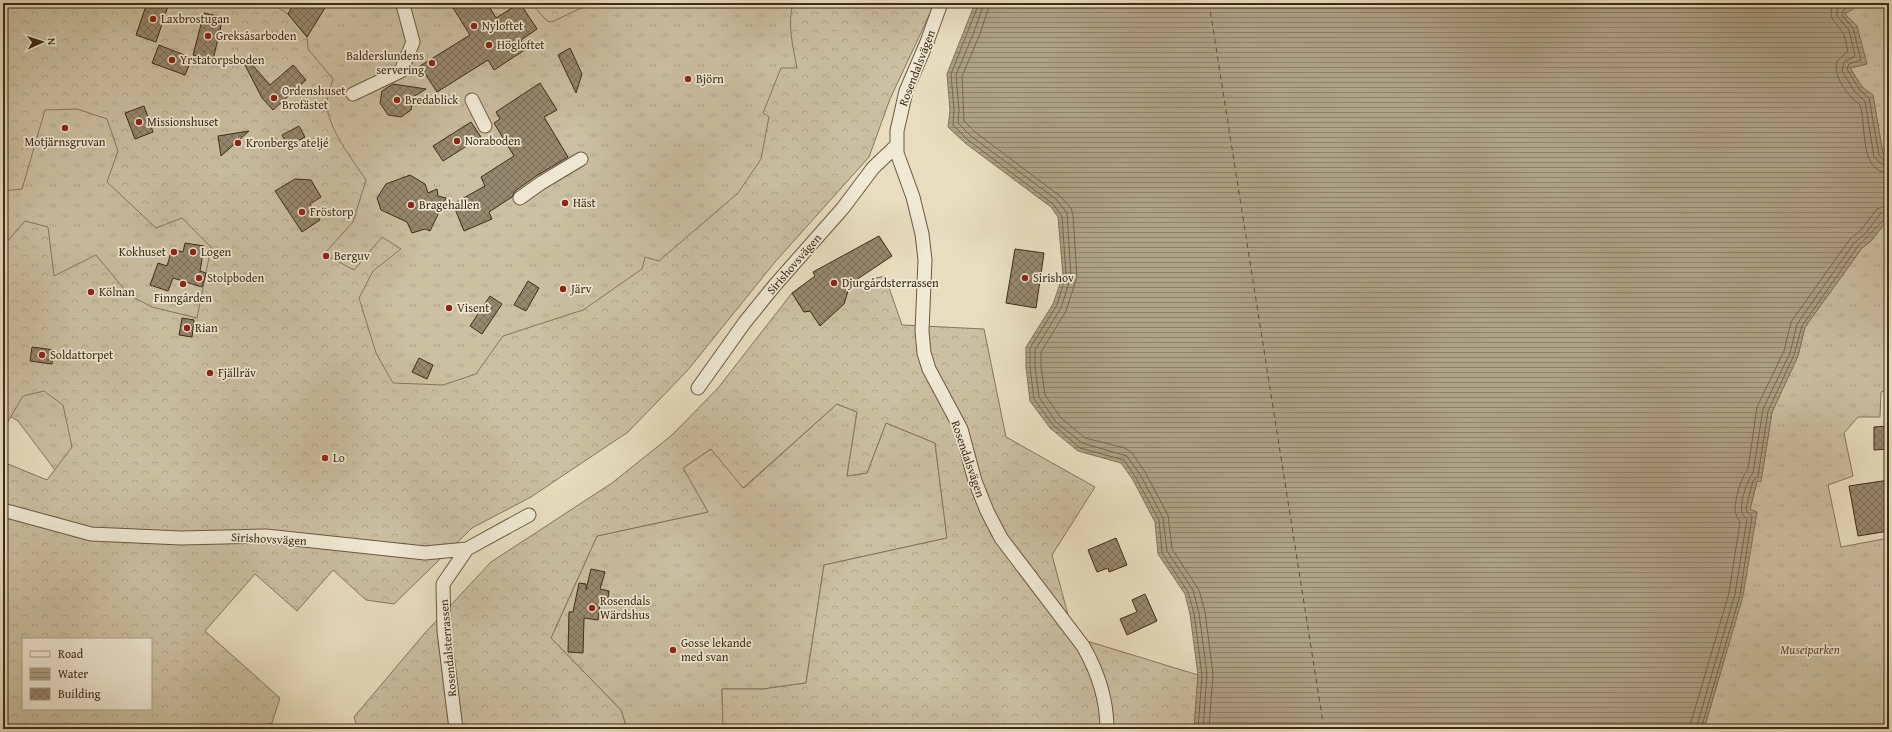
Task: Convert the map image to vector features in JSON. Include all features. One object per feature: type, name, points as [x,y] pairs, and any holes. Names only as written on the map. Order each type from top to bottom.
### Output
[{"type":"street","points":[[353,94],[401,71],[413,42],[403,5],[404,3]]},
{"type":"street","name":"Rosendalsvägen","points":[[941,3],[927,42],[904,97],[897,130],[897,145],[901,167],[914,197],[922,234],[925,282],[922,347],[927,365],[961,429],[975,481],[987,511],[1001,538],[1083,646],[1094,665],[1101,683],[1107,729]]},
{"type":"street","points":[[472,100],[485,126]]},
{"type":"street","name":"Sirishovsvägen","points":[[698,388],[745,322],[775,285],[843,208],[873,168],[897,145]]},
{"type":"street","points":[[520,198],[581,159]]},
{"type":"street","name":"Sirishovsvägen","points":[[3,510],[90,534],[181,538],[266,536],[425,553],[467,549],[529,515]]},
{"type":"street","name":"Rosendalsterrassen","points":[[456,729],[444,631],[443,584],[467,549]]},
{"type":"green space","points":[[3,3],[884,3],[650,383],[92,519],[18,421],[3,412]]},
{"type":"green space","points":[[3,3],[271,3],[288,14],[307,37],[308,49],[333,79],[328,94],[327,103],[331,123],[348,153],[366,180],[353,222],[324,254],[354,270],[382,237],[401,249],[373,271],[359,298],[376,353],[393,383],[443,385],[476,374],[503,336],[583,310],[642,269],[645,257],[659,261],[738,193],[761,159],[769,117],[763,113],[781,68],[797,68],[792,44],[791,11],[793,3],[934,3],[890,99],[869,157],[775,262],[687,371],[628,432],[531,497],[472,528],[394,604],[366,600],[333,570],[297,611],[255,574],[205,631],[280,698],[272,723],[249,729],[3,729],[3,462],[47,480],[72,447],[63,405],[44,391],[23,396],[3,430],[3,246],[25,221],[48,227],[54,276],[96,255],[129,295],[152,307],[197,318],[211,247],[182,218],[156,228],[107,182],[118,151],[107,119],[77,109],[45,110],[22,189],[3,191]]},
{"type":"green space","points":[[531,3],[585,3],[583,7],[552,22],[547,21]]},
{"type":"green space","points":[[1851,3],[1889,3],[1889,159],[1883,154],[1873,96],[1862,87],[1850,68],[1867,64],[1845,13],[1852,9]]},
{"type":"green space","name":"Museiparken","points":[[1889,218],[1889,390],[1881,392],[1880,417],[1858,417],[1844,433],[1853,476],[1828,485],[1841,547],[1889,538],[1889,729],[1704,729],[1724,660],[1757,512],[1750,510],[1757,481],[1761,481],[1772,412],[1798,356],[1805,327],[1862,248],[1871,241]]},
{"type":"green space","points":[[885,276],[902,325],[984,329],[1006,437],[1095,487],[1052,555],[1074,637],[1198,675],[1194,729],[723,729],[722,689],[763,689],[806,683],[824,565],[947,538],[935,443],[886,423],[867,473],[847,476],[857,412],[837,404],[743,488],[711,449],[683,468],[708,512],[597,536],[551,638],[621,710],[627,729],[358,729],[354,717],[424,634],[491,562],[612,483],[672,435],[718,388],[792,293],[804,312],[810,311],[820,325],[844,304],[850,284]]},
{"type":"green space","points":[[837,404],[857,412],[847,476],[867,473],[886,423],[935,443],[947,538],[824,565],[806,683],[763,689],[722,689],[723,729],[627,729],[621,710],[551,638],[597,536],[708,512],[683,468],[711,449],[744,488]]},
{"type":"water","points":[[975,3],[1851,3],[1853,9],[1845,14],[1857,26],[1867,64],[1850,68],[1862,87],[1873,95],[1883,154],[1889,159],[1889,218],[1871,241],[1862,248],[1805,327],[1798,356],[1772,412],[1761,482],[1757,481],[1750,509],[1757,512],[1743,596],[1704,729],[1194,729],[1198,675],[1190,614],[1185,594],[1158,554],[1155,522],[1133,480],[1121,463],[1078,451],[1050,428],[1030,401],[1026,367],[1026,347],[1053,304],[1063,275],[1058,217],[1051,207],[965,143],[948,127],[950,110],[947,74]]},
{"type":"building","name":"Laxbrostugan","points":[[147,3],[169,3],[156,42],[136,35]]},
{"type":"building","points":[[294,3],[328,3],[307,37],[288,14]]},
{"type":"building","name":"Högloftet","points":[[450,3],[487,3],[496,18],[520,3],[537,29],[521,40],[526,49],[494,70],[488,60],[437,92],[420,66],[470,35]]},
{"type":"building","name":"Greksåsarboden","points":[[204,13],[223,17],[213,60],[193,55]]},
{"type":"building","name":"Yrstatorpsboden","points":[[159,45],[192,58],[185,75],[152,63]]},
{"type":"building","points":[[570,48],[582,74],[576,93],[558,55]]},
{"type":"building","name":"Ordenshuset Brofästet","points":[[248,60],[270,85],[293,65],[306,80],[273,110],[262,98],[244,63]]},
{"type":"building","points":[[540,83],[557,110],[544,117],[568,157],[536,176],[515,191],[512,197],[489,212],[492,219],[464,231],[453,204],[485,186],[481,177],[514,156],[494,123],[500,119],[496,112]]},
{"type":"building","name":"Bredablick","points":[[393,84],[426,89],[413,97],[411,110],[401,117],[388,115],[380,103],[382,91]]},
{"type":"building","name":"Missionshuset","points":[[144,106],[153,132],[135,139],[125,113]]},
{"type":"building","name":"Noraboden","points":[[471,122],[481,137],[443,161],[433,146]]},
{"type":"building","points":[[299,126],[305,137],[288,146],[282,135]]},
{"type":"building","points":[[249,131],[221,156],[218,136]]},
{"type":"building","name":"Bragehallen","points":[[410,175],[425,184],[428,193],[437,189],[438,196],[446,198],[430,231],[425,229],[412,233],[407,222],[381,210],[377,198],[386,184]]},
{"type":"building","name":"Fröstorp","points":[[295,179],[311,180],[321,197],[310,204],[320,220],[302,232],[275,191]]},
{"type":"building","points":[[879,236],[892,256],[850,284],[844,304],[820,326],[810,311],[804,312],[792,293],[815,276],[813,272]]},
{"type":"building","points":[[185,243],[204,246],[200,271],[206,273],[202,287],[173,278],[168,291],[150,285],[158,263],[167,266],[172,249],[183,252]]},
{"type":"building","name":"Sirishov","points":[[1015,249],[1044,253],[1036,308],[1006,303]]},
{"type":"building","points":[[528,281],[539,288],[526,311],[514,305]]},
{"type":"building","points":[[490,296],[502,304],[482,334],[470,326]]},
{"type":"building","name":"Rian","points":[[182,318],[194,320],[192,337],[179,335]]},
{"type":"building","name":"Soldattorpet","points":[[32,347],[54,350],[52,364],[30,361]]},
{"type":"building","points":[[419,358],[433,365],[427,379],[412,372]]},
{"type":"building","points":[[1888,426],[1889,449],[1874,450],[1874,427]]},
{"type":"building","points":[[1889,480],[1889,531],[1858,536],[1849,486]]},
{"type":"building","points":[[1116,538],[1127,565],[1109,572],[1108,568],[1097,572],[1088,550]]},
{"type":"building","name":"Rosendals Wärdshus","points":[[591,569],[605,572],[600,589],[609,591],[607,604],[600,602],[598,620],[584,618],[583,653],[568,652],[569,612],[573,612],[579,583],[586,584],[586,590]]},
{"type":"building","points":[[1145,594],[1157,621],[1127,635],[1120,619],[1137,612],[1132,600]]},
{"type":"ferry route","points":[[1209,3],[1324,729]]},
{"type":"place","name":"Laxbrostugan","points":[[153,19]]},
{"type":"place","name":"Nyloftet","points":[[474,26]]},
{"type":"place","name":"Greksåsarboden","points":[[208,36]]},
{"type":"place","name":"Högloftet","points":[[489,45]]},
{"type":"place","name":"Yrstatorpsboden","points":[[172,60]]},
{"type":"place","name":"Balderslundens servering","points":[[432,63]]},
{"type":"place","name":"Björn","points":[[688,79]]},
{"type":"place","name":"Ordenshuset Brofästet","points":[[274,98]]},
{"type":"place","name":"Bredablick","points":[[397,100]]},
{"type":"place","name":"Missionshuset","points":[[139,122]]},
{"type":"place","name":"Motjärnsgruvan","points":[[65,128]]},
{"type":"place","name":"Noraboden","points":[[457,141]]},
{"type":"place","name":"Kronbergs ateljé","points":[[238,143]]},
{"type":"place","name":"Häst","points":[[565,203]]},
{"type":"place","name":"Bragehallen","points":[[411,205]]},
{"type":"place","name":"Fröstorp","points":[[302,212]]},
{"type":"place","name":"Kokhuset","points":[[174,252]]},
{"type":"place","name":"Logen","points":[[193,252]]},
{"type":"place","name":"Berguv","points":[[326,256]]},
{"type":"place","name":"Stolpboden","points":[[199,278]]},
{"type":"place","name":"Sirishov","points":[[1025,278]]},
{"type":"place","name":"Djurgårdsterrassen","points":[[834,283]]},
{"type":"place","name":"Finngården","points":[[183,284]]},
{"type":"place","name":"Järv","points":[[563,289]]},
{"type":"place","name":"Kölnan","points":[[91,292]]},
{"type":"place","name":"Visent","points":[[449,308]]},
{"type":"place","name":"Rian","points":[[187,328]]},
{"type":"place","name":"Soldattorpet","points":[[42,355]]},
{"type":"place","name":"Fjällräv","points":[[210,373]]},
{"type":"place","name":"Lo","points":[[325,458]]},
{"type":"place","name":"Rosendals Wärdshus","points":[[592,608]]},
{"type":"place","name":"Gosse lekande med svan","points":[[673,650]]}]
